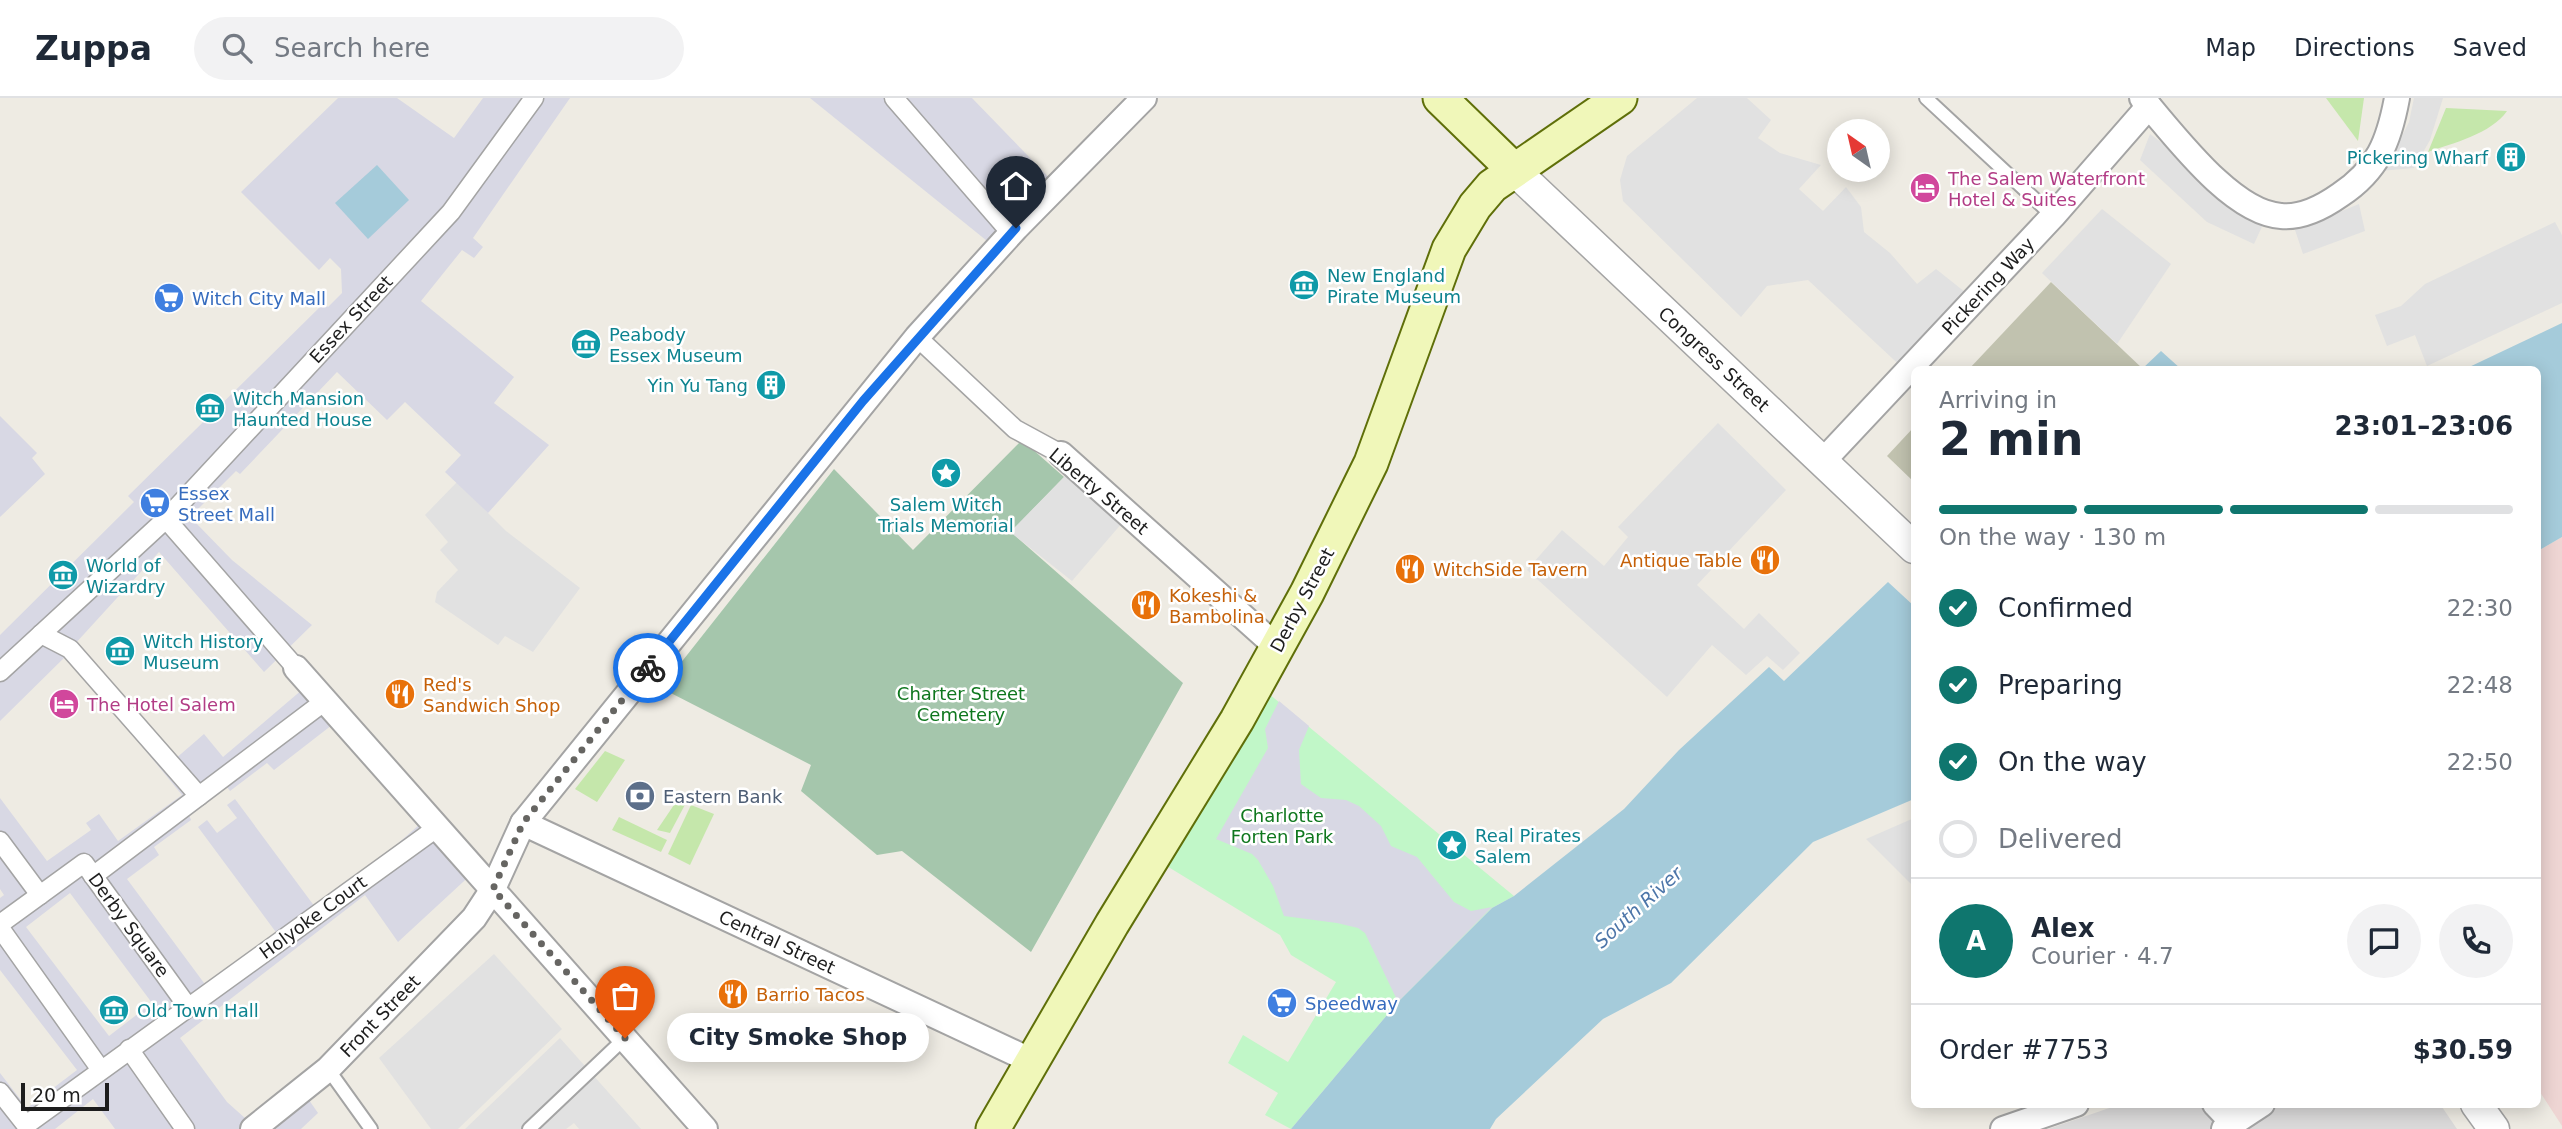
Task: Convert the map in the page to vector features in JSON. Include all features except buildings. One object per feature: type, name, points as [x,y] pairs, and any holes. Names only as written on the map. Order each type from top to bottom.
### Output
[{"type":"main road","points":[[1440,98],[1514,170]]},
{"type":"main road","name":"Derby Street","points":[[993,1129],[1278,648],[1371,463],[1450,249],[1475,206],[1492,186],[1620,98]]},
{"type":"street","name":"Essex Street","points":[[0,672],[166,519],[451,212],[534,98]]},
{"type":"street","points":[[894,98],[1011,233]]},
{"type":"street","name":"Front Street","points":[[253,1129],[328,1069],[451,944],[493,889],[523,823],[917,337],[1011,233],[1144,98]]},
{"type":"street","points":[[2145,102],[2231,193],[2256,209],[2280,216],[2305,214],[2354,186],[2375,164],[2388,135],[2397,98]]},
{"type":"street","name":"Pickering Way","points":[[1912,366],[2053,216],[2145,102]]},
{"type":"street","name":"Congress Street","points":[[1514,170],[1911,545]]},
{"type":"street","name":"Liberty Street","points":[[917,337],[1015,429],[1061,454],[1278,648]]},
{"type":"street","name":"Pickering Way","points":[[1823,461],[1911,367]]},
{"type":"street","points":[[166,519],[705,1129]]},
{"type":"street","points":[[41,634],[71,649],[199,796]]},
{"type":"street","points":[[93,876],[325,701]]},
{"type":"street","name":"Central Street","points":[[523,823],[1032,1061]]},
{"type":"street","name":"Holyoke Court","points":[[188,1007],[438,827]]},
{"type":"street","points":[[0,841],[40,895]]},
{"type":"street","name":"Derby Square","points":[[101,1070],[0,926],[84,863],[188,1007]]},
{"type":"street","points":[[2,1099],[26,1125],[188,1007]]},
{"type":"street","points":[[129,1049],[185,1129]]},
{"type":"street","points":[[2003,1129],[2064,1108]]},
{"type":"street","points":[[2218,1108],[2229,1126],[2256,1108]]},
{"type":"street","points":[[2479,1108],[2494,1129]]},
{"type":"lane","points":[[1926,98],[2053,216]]},
{"type":"lane","points":[[529,1129],[625,1038]]},
{"type":"lane","points":[[328,1069],[371,1129]]},
{"type":"shaded area","points":[[338,98],[397,98],[454,138],[483,98],[570,98],[473,238],[483,247],[474,258],[462,250],[421,301],[514,377],[494,403],[549,445],[488,513],[445,472],[461,455],[405,402],[387,420],[337,372],[240,474],[236,471],[195,512],[195,522],[232,560],[312,625],[264,672],[159,552],[74,645],[174,760],[204,734],[223,757],[310,683],[341,718],[274,770],[267,763],[230,791],[227,787],[189,815],[191,820],[154,847],[159,855],[127,879],[207,987],[278,935],[198,827],[207,820],[217,833],[237,818],[227,805],[235,799],[315,907],[386,854],[428,817],[476,870],[398,942],[365,895],[180,1038],[227,1102],[255,1127],[302,1090],[318,1113],[301,1129],[115,1129],[93,1099],[55,1129],[0,1129],[0,1073],[27,1108],[77,1070],[0,970],[0,898],[4,895],[0,889],[0,798],[47,861],[91,830],[86,823],[99,814],[118,841],[182,795],[67,655],[0,721],[0,635],[134,502],[128,496],[324,303],[328,307],[342,293],[341,269],[330,258],[319,270],[241,192]],"holes":[[[70,893],[152,1003],[109,1036],[26,927]]]},
{"type":"shaded area","points":[[810,98],[972,98],[1057,186],[997,249]]},
{"type":"shaded area","points":[[1697,98],[1747,98],[1771,120],[1758,138],[1780,153],[1821,165],[1799,189],[1823,211],[1846,187],[1861,207],[1864,232],[1890,253],[1917,284],[1936,269],[1975,300],[1907,372],[1808,280],[1767,286],[1741,317],[1623,201],[1620,180],[1627,156]]},
{"type":"shaded area","points":[[2414,98],[2443,98],[2430,140],[2414,168],[2380,171],[2392,156],[2409,122]]},
{"type":"shaded area","points":[[2150,134],[2265,220],[2254,244],[2207,222],[2140,160]]},
{"type":"shaded area","points":[[2359,204],[2365,231],[2303,254],[2295,230]]},
{"type":"shaded area","points":[[2102,209],[2171,264],[2117,344],[2042,273]]},
{"type":"shaded area","points":[[2555,222],[2562,235],[2562,303],[2427,366],[2415,335],[2387,346],[2375,315],[2401,306],[2425,284]]},
{"type":"shaded area","points":[[2051,282],[2140,366],[1972,366]]},
{"type":"shaded area","points":[[0,416],[37,453],[32,458],[45,474],[0,517]]},
{"type":"shaded area","points":[[1718,423],[1786,490],[1697,585],[1744,629],[1759,613],[1800,653],[1783,670],[1767,656],[1746,675],[1712,645],[1667,697],[1527,570],[1562,530],[1604,566],[1628,537],[1618,527]]},
{"type":"shaded area","points":[[1911,430],[1911,479],[1887,456]]},
{"type":"shaded area","points":[[1075,466],[1129,515],[1072,581],[1010,532]]},
{"type":"shaded area","points":[[457,482],[506,531],[580,588],[533,652],[505,636],[498,645],[435,602],[437,592],[458,570],[440,550],[448,542],[425,515]]},
{"type":"shaded area","points":[[2562,537],[2562,1126],[2541,1094],[2541,549]]},
{"type":"shaded area","points":[[1279,701],[1309,726],[1299,750],[1301,784],[1321,798],[1346,800],[1359,806],[1381,826],[1391,846],[1417,857],[1454,902],[1471,911],[1492,907],[1398,1002],[1365,933],[1358,928],[1337,923],[1284,916],[1273,886],[1258,860],[1252,854],[1216,839],[1268,748],[1265,729]]},
{"type":"shaded area","points":[[1911,819],[1911,884],[1866,839]]},
{"type":"shaded area","points":[[494,954],[562,1029],[458,1129],[431,1129],[379,1058]]},
{"type":"shaded area","points":[[560,1038],[641,1129],[579,1129],[574,1123],[566,1129],[465,1129]]},
{"type":"shaded area","points":[[2109,1108],[2443,1108],[2457,1129],[2048,1129]]},
{"type":"green space","points":[[2326,98],[2364,98],[2358,141]]},
{"type":"green space","points":[[2446,108],[2507,111],[2482,132],[2428,152]]},
{"type":"green space","name":"Charter Street Cemetery","points":[[1022,440],[1064,477],[1011,532],[1183,683],[1031,952],[902,851],[877,855],[801,791],[811,765],[661,688],[834,469],[913,550]]},
{"type":"green space","name":"Charlotte Forten Park","points":[[1257,684],[1514,896],[1492,908],[1398,1002],[1291,1129],[1265,1115],[1278,1093],[1228,1063],[1243,1035],[1288,1062],[1336,982],[1291,955],[1280,935],[1152,857]]},
{"type":"green space","points":[[605,751],[625,760],[597,802],[575,789]]},
{"type":"green space","points":[[680,796],[688,799],[670,833],[657,830]]},
{"type":"green space","points":[[691,805],[714,814],[690,865],[668,854]]},
{"type":"green space","points":[[619,817],[667,840],[661,852],[612,830]]},
{"type":"water","points":[[377,165],[409,200],[368,239],[335,203]]},
{"type":"water","points":[[2562,323],[2562,537],[2541,549],[2541,366],[2471,366]]},
{"type":"water","points":[[2161,351],[2178,366],[2145,366]]},
{"type":"water","name":"South River","points":[[1888,582],[1911,603],[1911,800],[1813,842],[1671,983],[1603,1019],[1496,1119],[1490,1129],[1291,1129],[1398,1002],[1492,908],[1514,896],[1624,809],[1679,750],[1769,667],[1784,681]]},
{"type":"way so far","points":[[625,1038],[493,889],[512,842],[523,823],[648,668]]},
{"type":"place","name":"Pickering Wharf","points":[[2511,157]]},
{"type":"place","name":"The Salem Waterfront Hotel & Suites","points":[[1925,188]]},
{"type":"place","name":"New England Pirate Museum","points":[[1304,285]]},
{"type":"place","name":"Witch City Mall","points":[[169,298]]},
{"type":"place","name":"Peabody Essex Museum","points":[[586,344]]},
{"type":"place","name":"Yin Yu Tang","points":[[771,385]]},
{"type":"place","name":"Witch Mansion Haunted House","points":[[210,408]]},
{"type":"place","name":"Salem Witch Trials Memorial","points":[[946,473]]},
{"type":"place","name":"Essex Street Mall","points":[[155,503]]},
{"type":"place","name":"Antique Table","points":[[1765,560]]},
{"type":"place","name":"WitchSide Tavern","points":[[1410,569]]},
{"type":"place","name":"World of Wizardry","points":[[63,575]]},
{"type":"place","name":"Kokeshi & Bambolina","points":[[1146,605]]},
{"type":"place","name":"Witch History Museum","points":[[120,651]]},
{"type":"place","name":"Red's Sandwich Shop","points":[[400,694]]},
{"type":"place","name":"The Hotel Salem","points":[[64,704]]},
{"type":"place","name":"Eastern Bank","points":[[640,796]]},
{"type":"place","name":"Real Pirates Salem","points":[[1452,845]]},
{"type":"place","name":"Barrio Tacos","points":[[733,994]]},
{"type":"place","name":"Speedway","points":[[1282,1003]]},
{"type":"place","name":"Old Town Hall","points":[[114,1010]]},
{"type":"place","name":"City Smoke Shop","points":[[625,1038]]},
{"type":"route","points":[[648,668],[863,401],[1016,228]]}]
